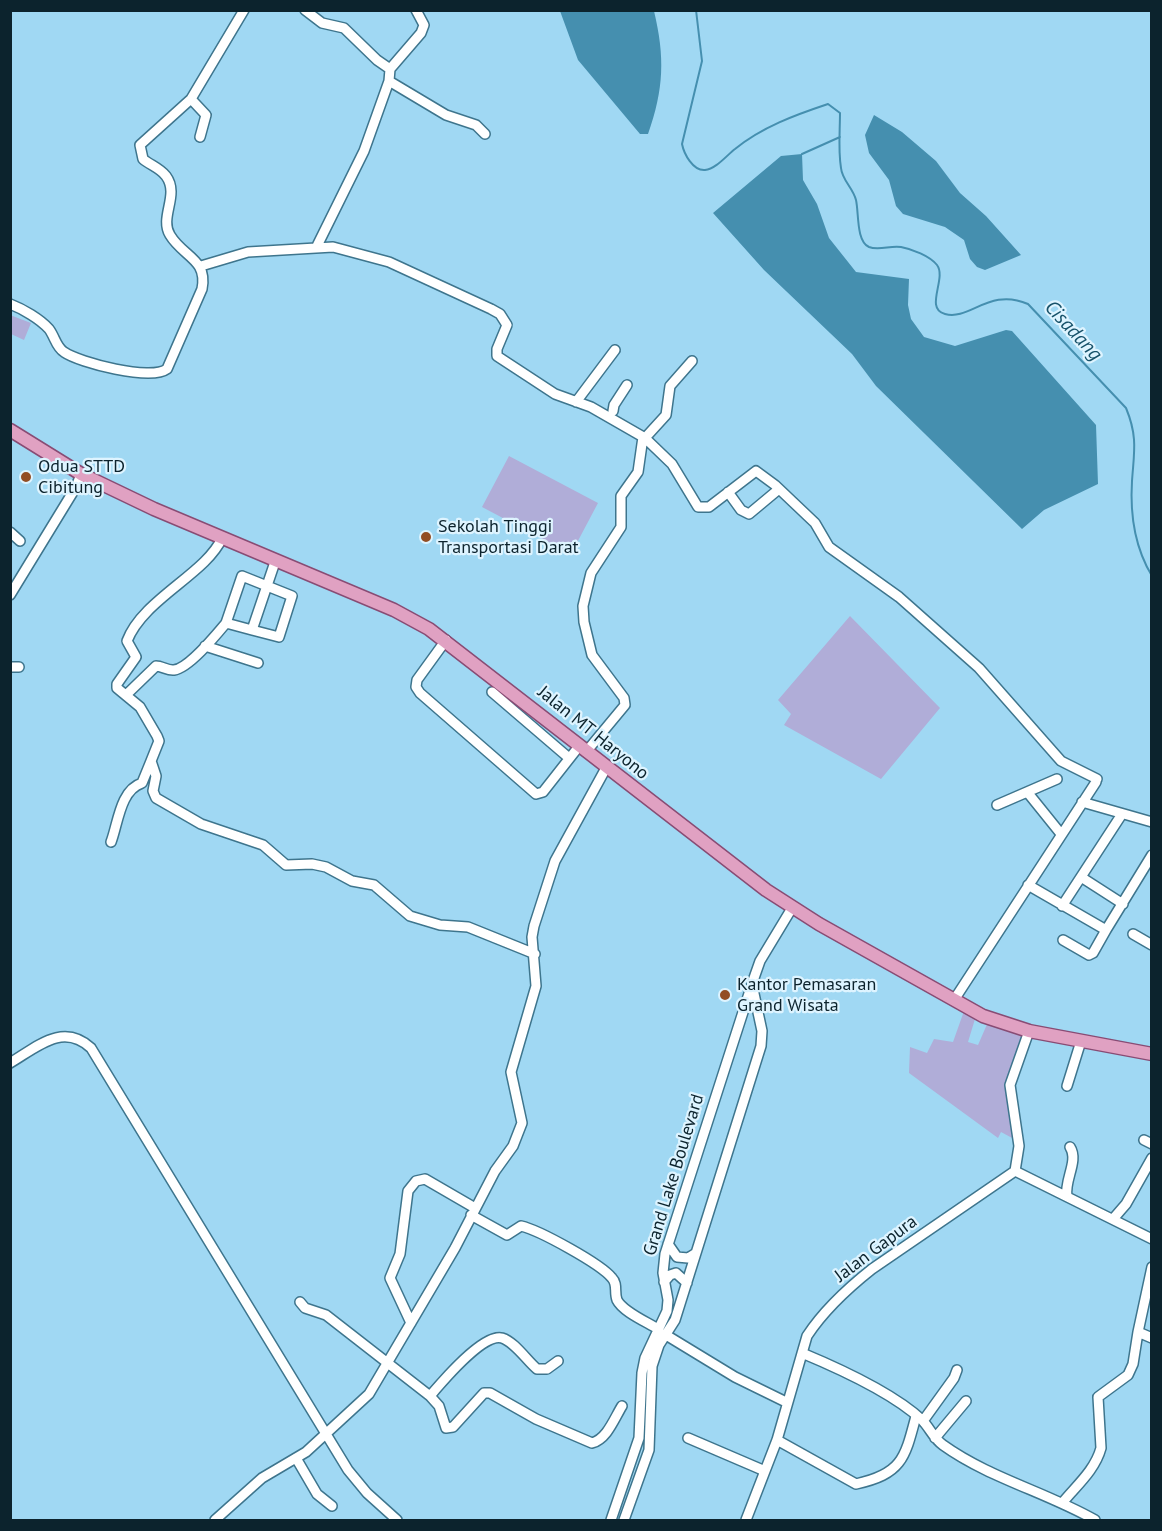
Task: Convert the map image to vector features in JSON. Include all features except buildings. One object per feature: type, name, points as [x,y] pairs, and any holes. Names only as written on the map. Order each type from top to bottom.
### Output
[{"type":"main road","name":"Jalan MT Haryono","points":[[10,430],[81,474],[275,562],[394,610],[446,640],[740,872],[792,908],[983,1016],[1029,1031],[1152,1054]]},
{"type":"street","points":[[10,304],[44,324],[61,350],[68,354],[130,372],[163,372],[201,289],[201,266],[169,234],[167,225],[172,198],[169,181],[164,173],[143,159],[140,151],[142,141],[167,123],[191,99],[244,10]]},
{"type":"street","points":[[305,10],[322,23],[344,28],[390,69]]},
{"type":"street","points":[[317,246],[364,151],[389,81],[390,69],[421,33],[424,25],[416,10]]},
{"type":"street","points":[[389,81],[447,115],[476,125],[485,134]]},
{"type":"street","points":[[191,99],[206,115],[200,138]]},
{"type":"street","points":[[201,266],[248,252],[317,246],[333,247],[389,262],[500,314],[507,325],[497,349],[497,356],[555,394],[613,415],[644,438],[672,464],[696,506],[709,507],[756,471],[815,523],[829,547],[899,597],[979,668],[1061,761],[1097,781],[954,1000]]},
{"type":"street","points":[[576,402],[615,350]]},
{"type":"street","points":[[446,640],[417,680],[416,687],[420,693],[536,794],[543,792],[569,758],[583,748],[625,705],[624,698],[592,654],[584,622],[584,606],[591,573],[621,527],[621,496],[638,472],[644,438],[666,415],[670,386],[692,361]]},
{"type":"street","points":[[613,415],[614,405],[627,385]]},
{"type":"street","points":[[10,595],[81,474]]},
{"type":"street","points":[[728,492],[741,510],[749,514],[779,489]]},
{"type":"street","points":[[10,532],[20,541]]},
{"type":"street","points":[[111,842],[121,807],[136,785],[142,783],[159,741],[140,707],[117,688],[117,684],[135,660],[135,653],[127,644],[129,636],[151,608],[213,552],[222,538]]},
{"type":"street","points":[[252,630],[275,562]]},
{"type":"street","points":[[126,695],[156,666],[175,670],[205,646],[226,623],[241,576],[292,596],[280,636],[226,623]]},
{"type":"street","points":[[205,646],[258,663]]},
{"type":"street","points":[[492,692],[569,758]]},
{"type":"street","points":[[151,761],[156,776],[153,791],[156,798],[201,824],[263,845],[286,865],[318,864],[352,881],[374,885],[410,916],[440,925],[468,927],[535,954]]},
{"type":"street","points":[[215,1521],[242,1495],[296,1458],[369,1394],[520,1131],[522,1116],[512,1084],[511,1072],[537,986],[532,937],[534,926],[555,861],[606,768]]},
{"type":"street","points":[[997,805],[1057,779]]},
{"type":"street","points":[[1028,793],[1061,834]]},
{"type":"street","points":[[1082,802],[1152,822]]},
{"type":"street","points":[[1062,906],[1122,814]]},
{"type":"street","points":[[1063,940],[1089,955],[1093,953],[1152,855]]},
{"type":"street","points":[[1081,877],[1123,904]]},
{"type":"street","points":[[1028,885],[1106,930]]},
{"type":"street","name":"Grand Lake Boulevard","points":[[624,1521],[647,1460],[652,1366],[658,1329],[654,1317],[667,1311],[668,1300],[663,1264],[668,1244],[754,978],[768,947],[792,908]]},
{"type":"street","points":[[1133,934],[1152,945]]},
{"type":"street","name":"Grand Lake Boulevard","points":[[611,1521],[639,1438],[642,1373],[650,1344],[658,1329],[675,1320],[761,1046],[762,1031],[752,996],[754,978]]},
{"type":"street","points":[[1029,1031],[1010,1085],[1018,1146],[1016,1171],[1152,1239]]},
{"type":"street","points":[[10,1063],[53,1037],[70,1036],[92,1048],[325,1433],[360,1486],[397,1521]]},
{"type":"street","points":[[1067,1086],[1081,1041]]},
{"type":"street","points":[[1067,1196],[1066,1188],[1074,1154],[1070,1147]]},
{"type":"street","points":[[1113,1219],[1126,1204],[1152,1158]]},
{"type":"street","name":"Jalan Gapura","points":[[746,1521],[777,1440],[786,1402],[807,1336],[816,1322],[852,1285],[1016,1171]]},
{"type":"street","points":[[411,1323],[390,1278],[400,1254],[408,1191],[416,1181],[425,1179],[507,1235],[521,1226],[547,1234],[603,1269],[615,1281],[617,1299],[622,1306],[735,1377],[786,1402]]},
{"type":"street","points":[[668,1244],[677,1257],[688,1258],[696,1253]]},
{"type":"street","points":[[1063,1502],[1091,1471],[1099,1455],[1100,1416],[1097,1401],[1101,1394],[1116,1386],[1128,1375],[1133,1364],[1152,1267]]},
{"type":"street","points":[[664,1282],[670,1275],[676,1273],[687,1284]]},
{"type":"street","points":[[300,1302],[304,1308],[326,1315],[430,1396],[439,1406],[446,1428],[453,1427],[484,1393],[490,1393],[536,1419],[592,1443],[599,1441],[607,1432],[622,1406]]},
{"type":"street","points":[[1138,1332],[1152,1338]]},
{"type":"street","points":[[430,1396],[452,1370],[480,1346],[496,1338],[501,1338],[513,1346],[537,1369],[547,1369],[558,1361]]},
{"type":"street","points":[[802,1353],[862,1382],[920,1419],[935,1438],[994,1475],[1063,1502],[1095,1521]]},
{"type":"street","points":[[777,1440],[848,1482],[856,1484],[896,1468],[902,1461],[920,1419],[954,1378],[957,1370]]},
{"type":"street","points":[[935,1438],[966,1401]]},
{"type":"street","points":[[688,1438],[765,1471]]},
{"type":"street","points":[[296,1458],[316,1494],[332,1506]]},
{"type":"shaded area","points":[[560,11],[654,11],[660,43],[661,73],[657,102],[648,134],[640,134],[578,60]]},
{"type":"shaded area","points":[[874,115],[902,132],[936,161],[960,193],[986,216],[1021,255],[985,270],[977,267],[970,259],[964,240],[945,227],[903,214],[896,206],[889,180],[869,153],[865,135]]},
{"type":"shaded area","points":[[802,154],[803,180],[817,204],[829,238],[856,272],[909,279],[908,305],[911,319],[924,337],[955,346],[1006,330],[1012,331],[1096,425],[1098,484],[1044,510],[1022,529],[876,386],[852,354],[764,270],[713,213],[781,156]]},
{"type":"shaded area","points":[[10,315],[31,323],[24,340],[11,334]]},
{"type":"shaded area","points":[[509,456],[598,503],[571,554],[482,507]]},
{"type":"shaded area","points":[[850,616],[940,708],[881,779],[784,725],[791,714],[778,700]]},
{"type":"shaded area","points":[[964,1011],[975,1019],[968,1042],[978,1045],[988,1022],[1024,1034],[1011,1075],[1009,1097],[1014,1139],[1001,1132],[998,1138],[909,1073],[910,1047],[927,1053],[934,1039],[953,1042]]},
{"type":"waterway","name":"Cisadang","points":[[696,10],[702,61],[682,144],[690,161],[701,170],[709,169],[745,141],[779,122],[828,104],[840,113],[839,147],[842,172],[856,200],[860,233],[865,244],[873,248],[905,248],[920,253],[934,262],[940,277],[936,306],[945,314],[963,313],[1002,299],[1028,304],[1126,408],[1134,444],[1133,518],[1141,554],[1152,576]]},
{"type":"waterway","points":[[802,154],[840,137]]},
{"type":"place","name":"Odua STTD Cibitung","points":[[26,477]]},
{"type":"place","name":"Sekolah Tinggi Transportasi Darat","points":[[426,537]]},
{"type":"place","name":"Kantor Pemasaran Grand Wisata","points":[[725,995]]}]
